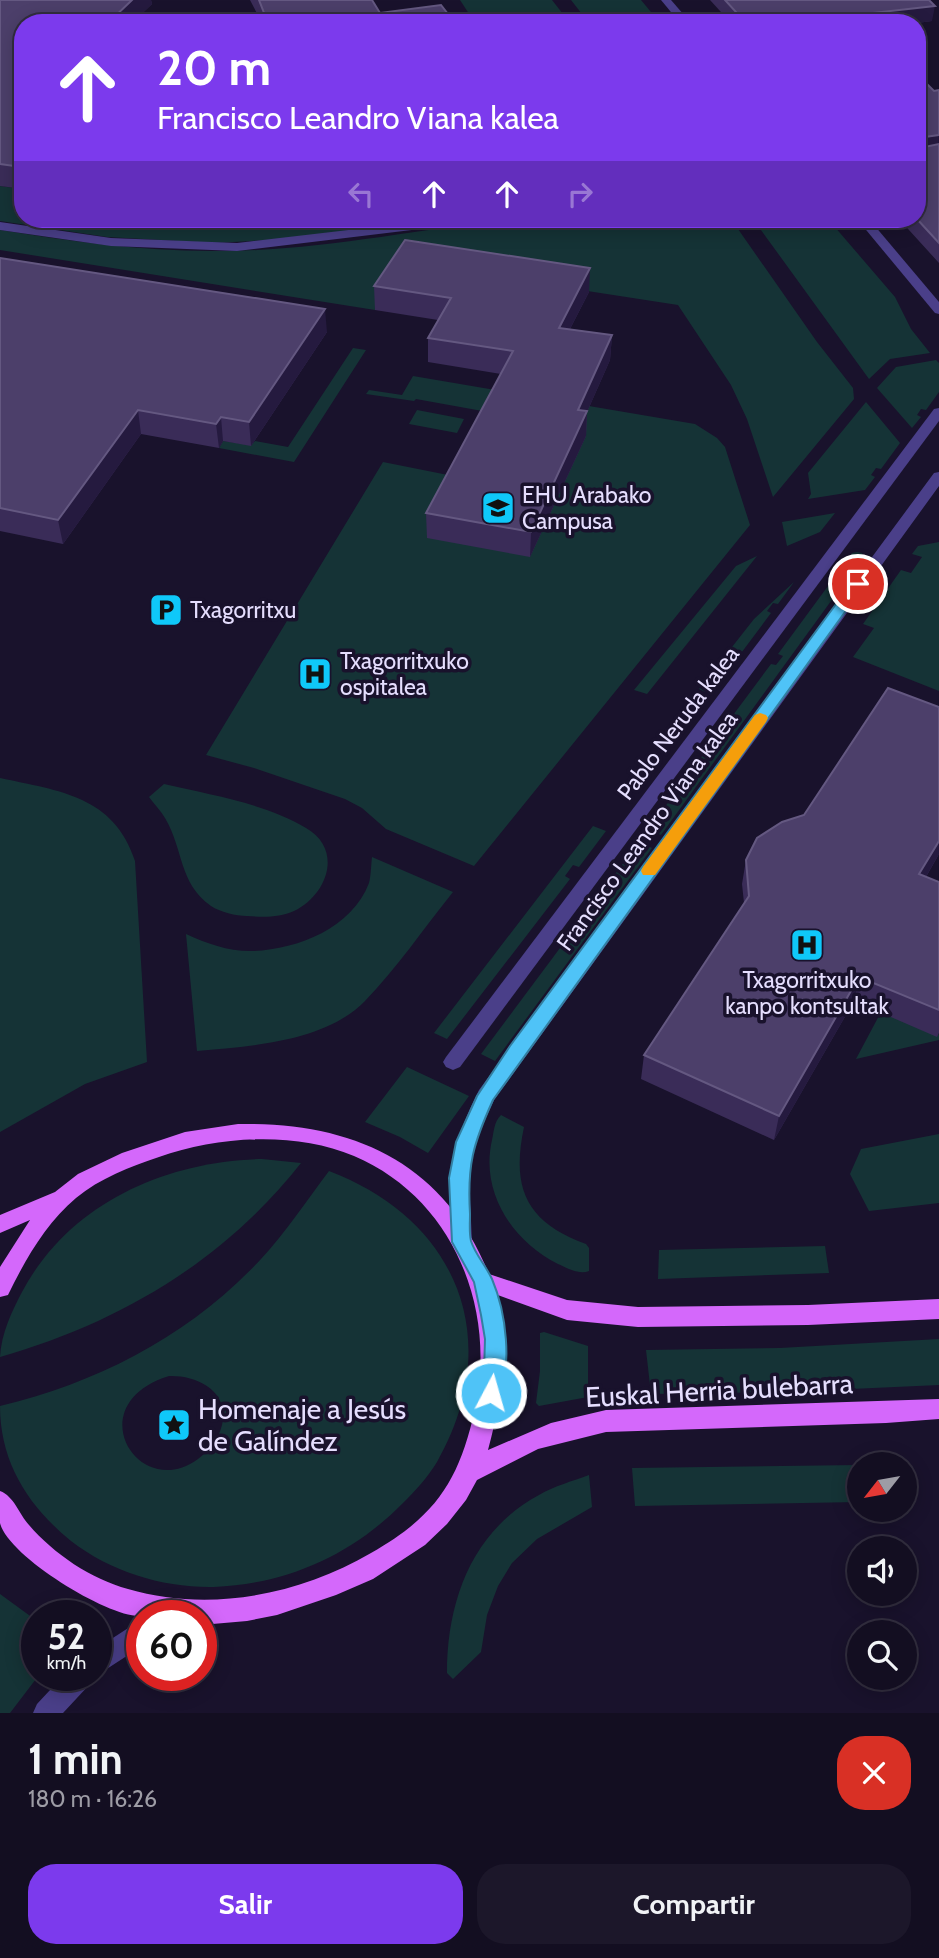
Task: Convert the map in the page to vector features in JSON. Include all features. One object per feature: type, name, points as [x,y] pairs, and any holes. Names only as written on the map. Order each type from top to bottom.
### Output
[{"type":"main road","points":[[0,1224],[62,1197],[97,1175],[143,1153],[189,1138],[228,1131],[301,1135],[371,1154],[411,1180],[438,1206],[462,1242],[483,1281],[495,1339],[494,1372],[487,1414],[469,1472],[442,1512],[414,1537],[373,1565],[334,1585],[282,1602],[217,1613]]},
{"type":"main road","points":[[0,1288],[28,1243],[62,1197]]},
{"type":"main road","points":[[483,1281],[567,1310],[638,1317],[808,1315],[939,1309]]},
{"type":"main road","name":"Euskal Herria bulebarra","points":[[469,1472],[513,1446],[562,1429],[606,1421],[939,1409]]},
{"type":"main road","points":[[0,1502],[22,1535],[63,1570],[112,1597],[126,1601]]},
{"type":"street","points":[[666,0],[678,14]]},
{"type":"street","points":[[0,226],[111,242],[237,247],[395,228]]},
{"type":"street","points":[[871,228],[939,310]]},
{"type":"street","name":"Pablo Neruda kalea","points":[[453,1062],[939,412]]},
{"type":"street","name":"Francisco Leandro Viana kalea","points":[[462,1242],[459,1178],[465,1142],[486,1096],[524,1040],[939,476]]},
{"type":"street","points":[[46,1713],[66,1691]]},
{"type":"green space","points":[[460,0],[552,0],[563,14],[469,14]]},
{"type":"green space","points":[[571,0],[641,0],[653,14],[582,14]]},
{"type":"green space","points":[[0,186],[14,188],[14,223],[0,221]]},
{"type":"green space","points":[[47,228],[370,228],[285,239],[215,243],[107,237]]},
{"type":"green space","points":[[440,228],[737,228],[817,342],[853,388],[854,399],[773,497],[747,419],[731,385],[678,305],[406,263],[375,310],[0,250],[0,230],[184,251],[248,250],[322,244]]},
{"type":"green space","points":[[760,228],[836,228],[895,297],[911,329],[930,353],[890,359],[869,379]]},
{"type":"green space","points":[[353,348],[366,350],[294,462],[219,448],[223,441],[251,445],[255,441],[288,447]]},
{"type":"green space","points":[[936,360],[939,363],[939,392],[926,410],[921,409],[917,415],[921,417],[912,428],[877,388],[896,367]]},
{"type":"green space","points":[[413,376],[695,424],[717,438],[725,447],[750,525],[474,866],[386,829],[362,808],[345,799],[206,755],[383,462],[458,477],[544,422],[416,399],[414,401],[366,394],[369,390],[402,395]]},
{"type":"green space","points":[[866,402],[900,443],[881,469],[876,468],[871,475],[875,477],[865,490],[808,499],[811,494],[808,473]]},
{"type":"green space","points":[[417,410],[464,419],[457,433],[409,424]]},
{"type":"green space","points":[[835,513],[820,532],[787,546],[782,522]]},
{"type":"green space","points":[[939,542],[939,691],[853,657],[874,628],[863,624],[901,570],[911,573],[922,557],[912,554],[918,546]]},
{"type":"green space","points":[[852,553],[862,553],[863,557],[661,835],[648,830],[708,748],[713,750],[721,740],[716,738],[771,664],[776,665],[783,656],[778,654],[828,586],[833,587],[839,580],[834,578]]},
{"type":"green space","points":[[757,556],[647,694],[634,690],[736,566]]},
{"type":"green space","points":[[794,582],[778,604],[773,603],[767,611],[771,613],[718,684],[713,682],[705,692],[699,689],[754,619]]},
{"type":"green space","points":[[0,778],[43,787],[82,800],[113,822],[126,839],[135,861],[147,1062],[85,1084],[0,1132]]},
{"type":"green space","points":[[164,784],[255,806],[306,828],[318,837],[325,848],[327,872],[322,884],[306,904],[276,916],[238,915],[211,906],[193,887],[171,830],[149,797]]},
{"type":"green space","points":[[593,826],[606,831],[579,867],[573,865],[565,876],[570,879],[447,1039],[434,1033]]},
{"type":"green space","points":[[639,842],[652,848],[495,1061],[481,1054]]},
{"type":"green space","points":[[372,857],[453,892],[377,988],[349,1015],[309,1034],[263,1044],[197,1051],[186,934],[219,947],[254,951],[288,946],[322,933],[337,924],[361,899],[369,883]]},
{"type":"green space","points":[[881,1012],[937,1036],[939,1034],[939,1040],[856,1059]]},
{"type":"green space","points":[[407,1067],[469,1096],[428,1153],[365,1122]]},
{"type":"green space","points":[[501,1115],[524,1127],[520,1168],[522,1185],[528,1200],[549,1225],[586,1244],[589,1248],[589,1271],[573,1271],[541,1254],[514,1228],[503,1213],[495,1196],[490,1159],[495,1127]]},
{"type":"green space","points":[[939,1134],[939,1203],[869,1211],[850,1174],[861,1149]]},
{"type":"green space","points":[[262,1159],[301,1163],[271,1198],[238,1230],[203,1258],[127,1307],[44,1343],[0,1357],[5,1331],[22,1292],[42,1261],[66,1234],[93,1211],[156,1178],[191,1168]]},
{"type":"green space","points":[[329,1171],[374,1193],[410,1220],[438,1252],[457,1289],[467,1329],[467,1372],[457,1416],[437,1462],[403,1503],[362,1538],[317,1563],[267,1580],[214,1587],[176,1585],[139,1576],[87,1552],[71,1541],[42,1513],[19,1481],[5,1446],[0,1406],[73,1384],[108,1369],[174,1333],[234,1286],[261,1259]],"holes":[[[169,1376],[200,1382],[216,1394],[223,1413],[222,1425],[213,1444],[198,1459],[176,1469],[155,1469],[138,1459],[127,1444],[122,1426],[127,1407],[142,1389]]]},
{"type":"green space","points":[[825,1246],[829,1273],[658,1279],[659,1250]]},
{"type":"green space","points":[[540,1333],[588,1346],[588,1397],[539,1406],[536,1403],[540,1371]]},
{"type":"green space","points":[[939,1339],[939,1385],[785,1392],[651,1394],[646,1350],[780,1348]]},
{"type":"green space","points":[[847,1465],[847,1502],[635,1506],[632,1468]]},
{"type":"green space","points":[[589,1475],[592,1507],[537,1539],[512,1563],[498,1586],[487,1615],[481,1652],[453,1679],[447,1673],[452,1620],[458,1595],[480,1548],[496,1528],[516,1510],[557,1486]]},
{"type":"green space","points":[[0,1594],[21,1609],[21,1691],[27,1691],[10,1713],[0,1713]]},
{"type":"building","points":[[0,0],[132,0],[117,14],[14,14],[14,166],[0,164]]},
{"type":"building","points":[[259,0],[372,0],[380,13],[441,5],[448,14],[264,14]]},
{"type":"building","points":[[725,0],[929,0],[935,6],[864,14],[738,14]]},
{"type":"building","points":[[926,83],[934,91],[939,90],[939,135],[926,137]]},
{"type":"building","points":[[939,144],[939,243],[925,228],[926,147]]},
{"type":"building","points":[[405,240],[590,268],[559,328],[612,335],[578,410],[587,411],[531,532],[426,513],[513,351],[428,338],[451,298],[374,286]]},
{"type":"building","points":[[0,258],[325,309],[249,422],[221,417],[216,424],[138,410],[58,520],[0,508]]},
{"type":"building","name":"Txagorritxuko kanpo kontsultak","points":[[888,688],[939,707],[939,841],[919,874],[939,882],[939,1010],[859,977],[779,1116],[644,1055],[749,896],[746,860],[757,838],[782,822],[804,815]]},
{"type":"slow traffic","points":[[649,871],[760,718]]},
{"type":"place","name":"EHU Arabako Campusa","points":[[498,508]]},
{"type":"place","name":"Txagorritxu","points":[[166,610]]},
{"type":"place","name":"Txagorritxuko ospitalea","points":[[315,674]]},
{"type":"place","name":"Txagorritxuko kanpo kontsultak","points":[[807,945]]},
{"type":"place","name":"Homenaje a Jesús de Galíndez","points":[[174,1425]]},
{"type":"route","points":[[491,1393],[495,1339],[491,1315],[483,1281],[462,1242],[459,1178],[465,1142],[475,1119],[496,1080],[858,584]]}]
